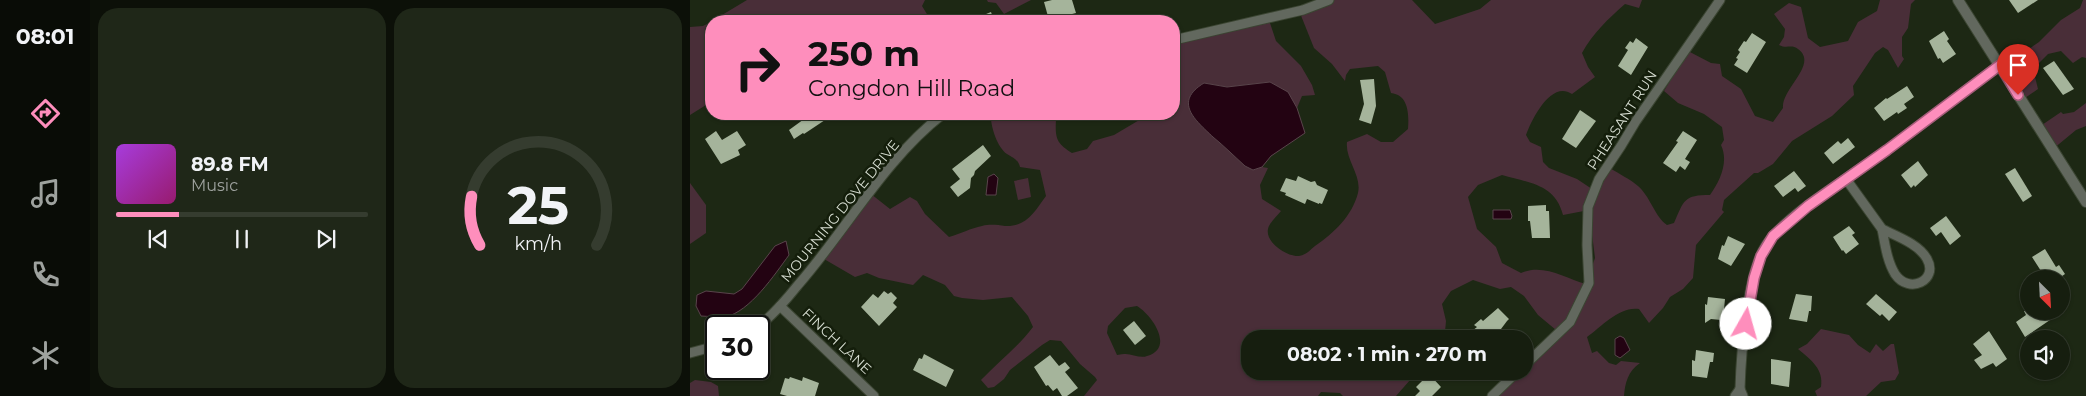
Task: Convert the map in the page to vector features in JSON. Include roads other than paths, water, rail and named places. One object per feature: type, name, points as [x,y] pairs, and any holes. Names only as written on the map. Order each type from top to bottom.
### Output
[{"type":"street","points":[[1180,39],[1303,10],[1329,0]]},
{"type":"street","name":"PHEASANT RUN","points":[[1533,357],[1570,322],[1589,283],[1588,207],[1599,179],[1622,146],[1636,121],[1720,0]]},
{"type":"street","points":[[1958,0],[2086,202]]},
{"type":"street","points":[[1740,394],[1741,362],[1750,293],[1766,246],[1783,227],[2000,65]]},
{"type":"street","name":"MOURNING DOVE DRIVE","points":[[770,316],[813,268],[876,184],[915,139],[936,120]]},
{"type":"street","points":[[1846,179],[1882,229],[1895,274],[1906,284],[1916,285],[1924,281],[1928,275],[1929,266],[1927,259],[1910,243],[1882,229]]},
{"type":"street","name":"FINCH LANE","points":[[780,306],[874,396]]},
{"type":"street","points":[[690,353],[705,349]]},
{"type":"street","points":[[1492,396],[1509,380]]}]
